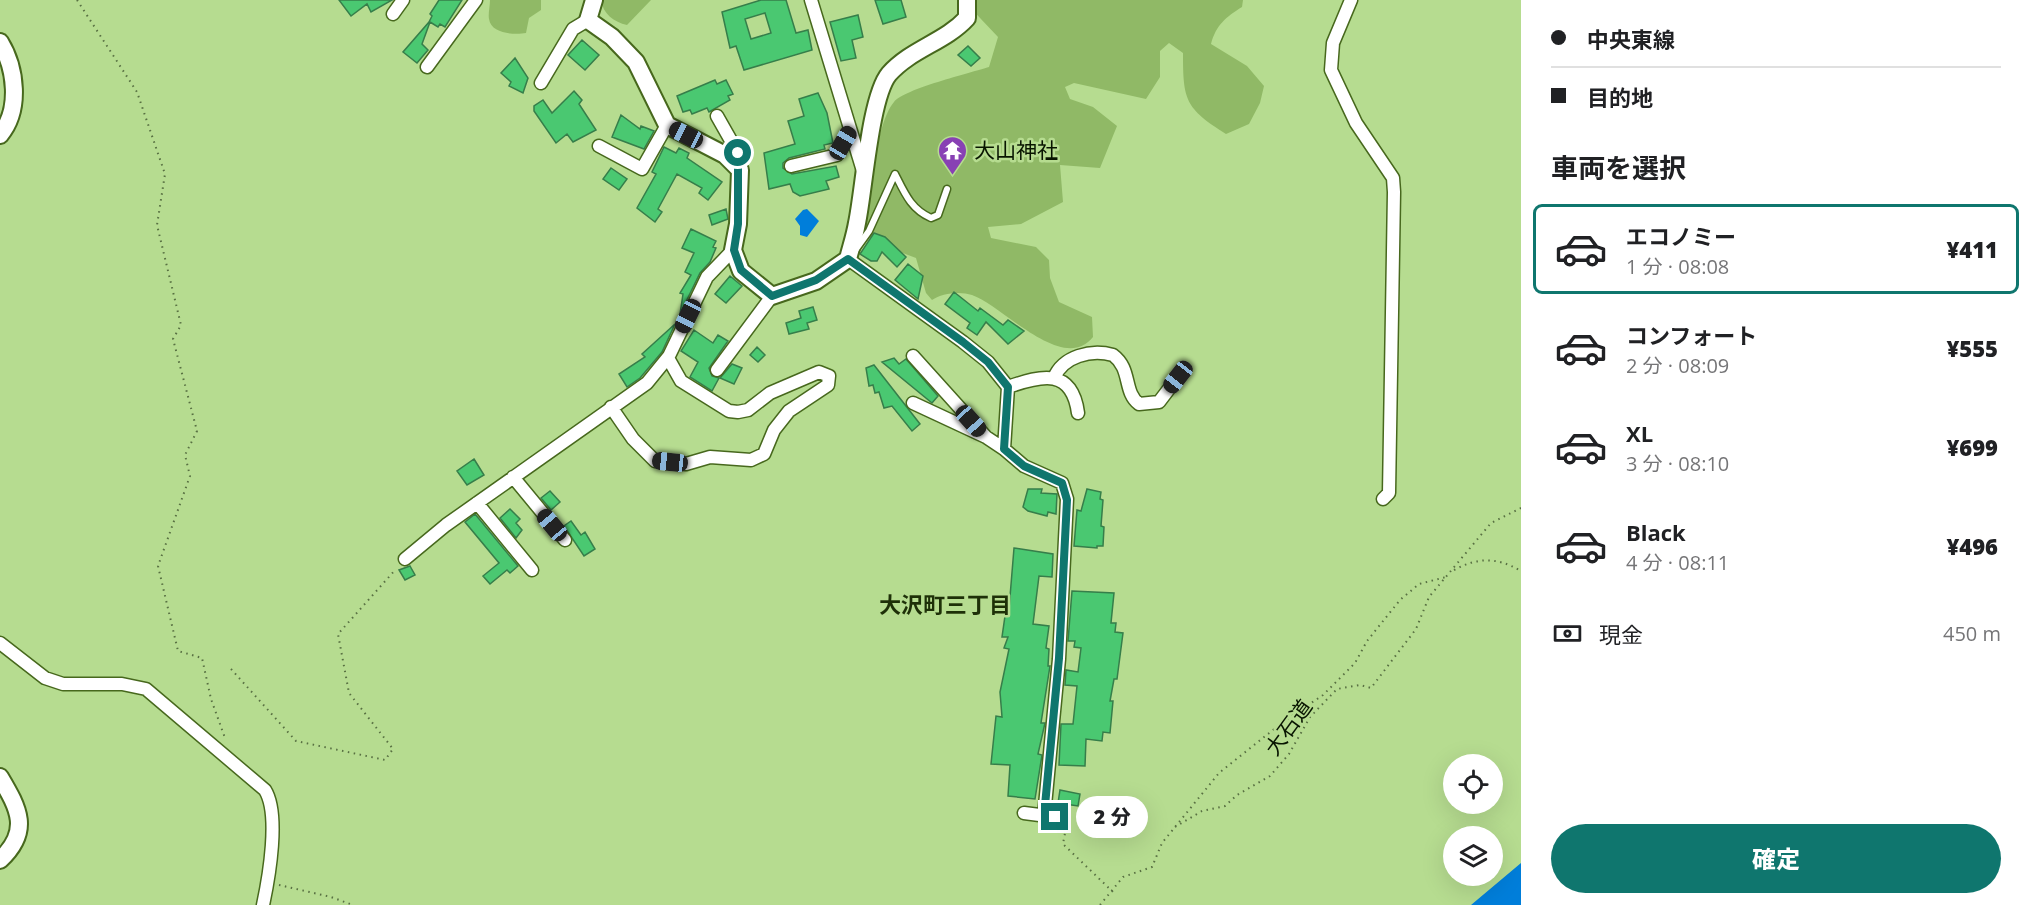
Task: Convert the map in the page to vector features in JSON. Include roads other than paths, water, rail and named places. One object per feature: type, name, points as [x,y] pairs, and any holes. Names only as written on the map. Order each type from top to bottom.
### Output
[{"type":"main road","points":[[594,0],[588,20],[612,37],[636,62],[667,125],[725,155],[740,170],[738,224],[734,250],[741,270],[772,296],[816,280],[848,256],[865,176],[873,120],[886,77],[911,54],[956,30],[967,18],[967,0]]},
{"type":"main road","points":[[0,42],[9,57],[14,92],[9,122],[0,135]]},
{"type":"main road","points":[[0,777],[19,816],[20,833],[15,845],[0,860]]},
{"type":"street","points":[[393,14],[404,0]]},
{"type":"street","points":[[427,67],[476,0]]},
{"type":"street","points":[[811,0],[865,176]]},
{"type":"street","points":[[1351,0],[1333,43],[1331,70],[1356,123],[1393,178],[1394,192],[1389,494],[1383,499]]},
{"type":"street","points":[[541,83],[573,29],[588,20]]},
{"type":"street","points":[[717,116],[738,153],[740,170]]},
{"type":"street","points":[[599,146],[642,169],[667,125]]},
{"type":"street","points":[[791,166],[837,155],[850,132]]},
{"type":"street","points":[[405,559],[477,503],[647,383],[668,358],[707,276],[734,250]]},
{"type":"street","points":[[848,256],[988,362],[1008,387],[1004,449]]},
{"type":"street","points":[[717,370],[772,296]]},
{"type":"street","points":[[1054,378],[1063,363],[1074,358],[1097,352],[1113,355],[1124,366],[1132,398],[1139,404],[1158,402],[1178,377]]},
{"type":"street","points":[[913,356],[986,437]]},
{"type":"street","points":[[611,407],[633,440],[655,461],[686,464],[710,457],[751,460],[764,454],[774,430],[789,411],[828,385],[829,376],[819,372],[770,393],[748,410],[729,411],[681,381],[668,358]]},
{"type":"street","points":[[1008,387],[1035,378],[1054,378],[1070,386],[1076,396],[1078,413]]},
{"type":"street","points":[[913,403],[986,437],[1024,466],[1062,483],[1067,500],[1049,817],[1024,813]]},
{"type":"street","points":[[513,477],[565,540]]},
{"type":"street","points":[[477,503],[532,570]]},
{"type":"street","points":[[0,643],[45,678],[63,684],[122,684],[146,689],[265,790],[270,798],[272,821],[268,883],[263,905]]},
{"type":"lane","points":[[848,256],[858,248],[869,231],[895,174],[909,202],[918,212],[931,218],[938,215],[947,189]]},
{"type":"water","points":[[807,209],[819,221],[807,237],[800,235],[800,226],[795,219]]},
{"type":"water","points":[[1521,863],[1521,905],[1471,905],[1494,886],[1503,886],[1503,878]]},
{"type":"place","name":"大山神社","points":[[953,176]]},
{"type":"district","name":"大沢町三丁目","points":[[945,604]]}]
